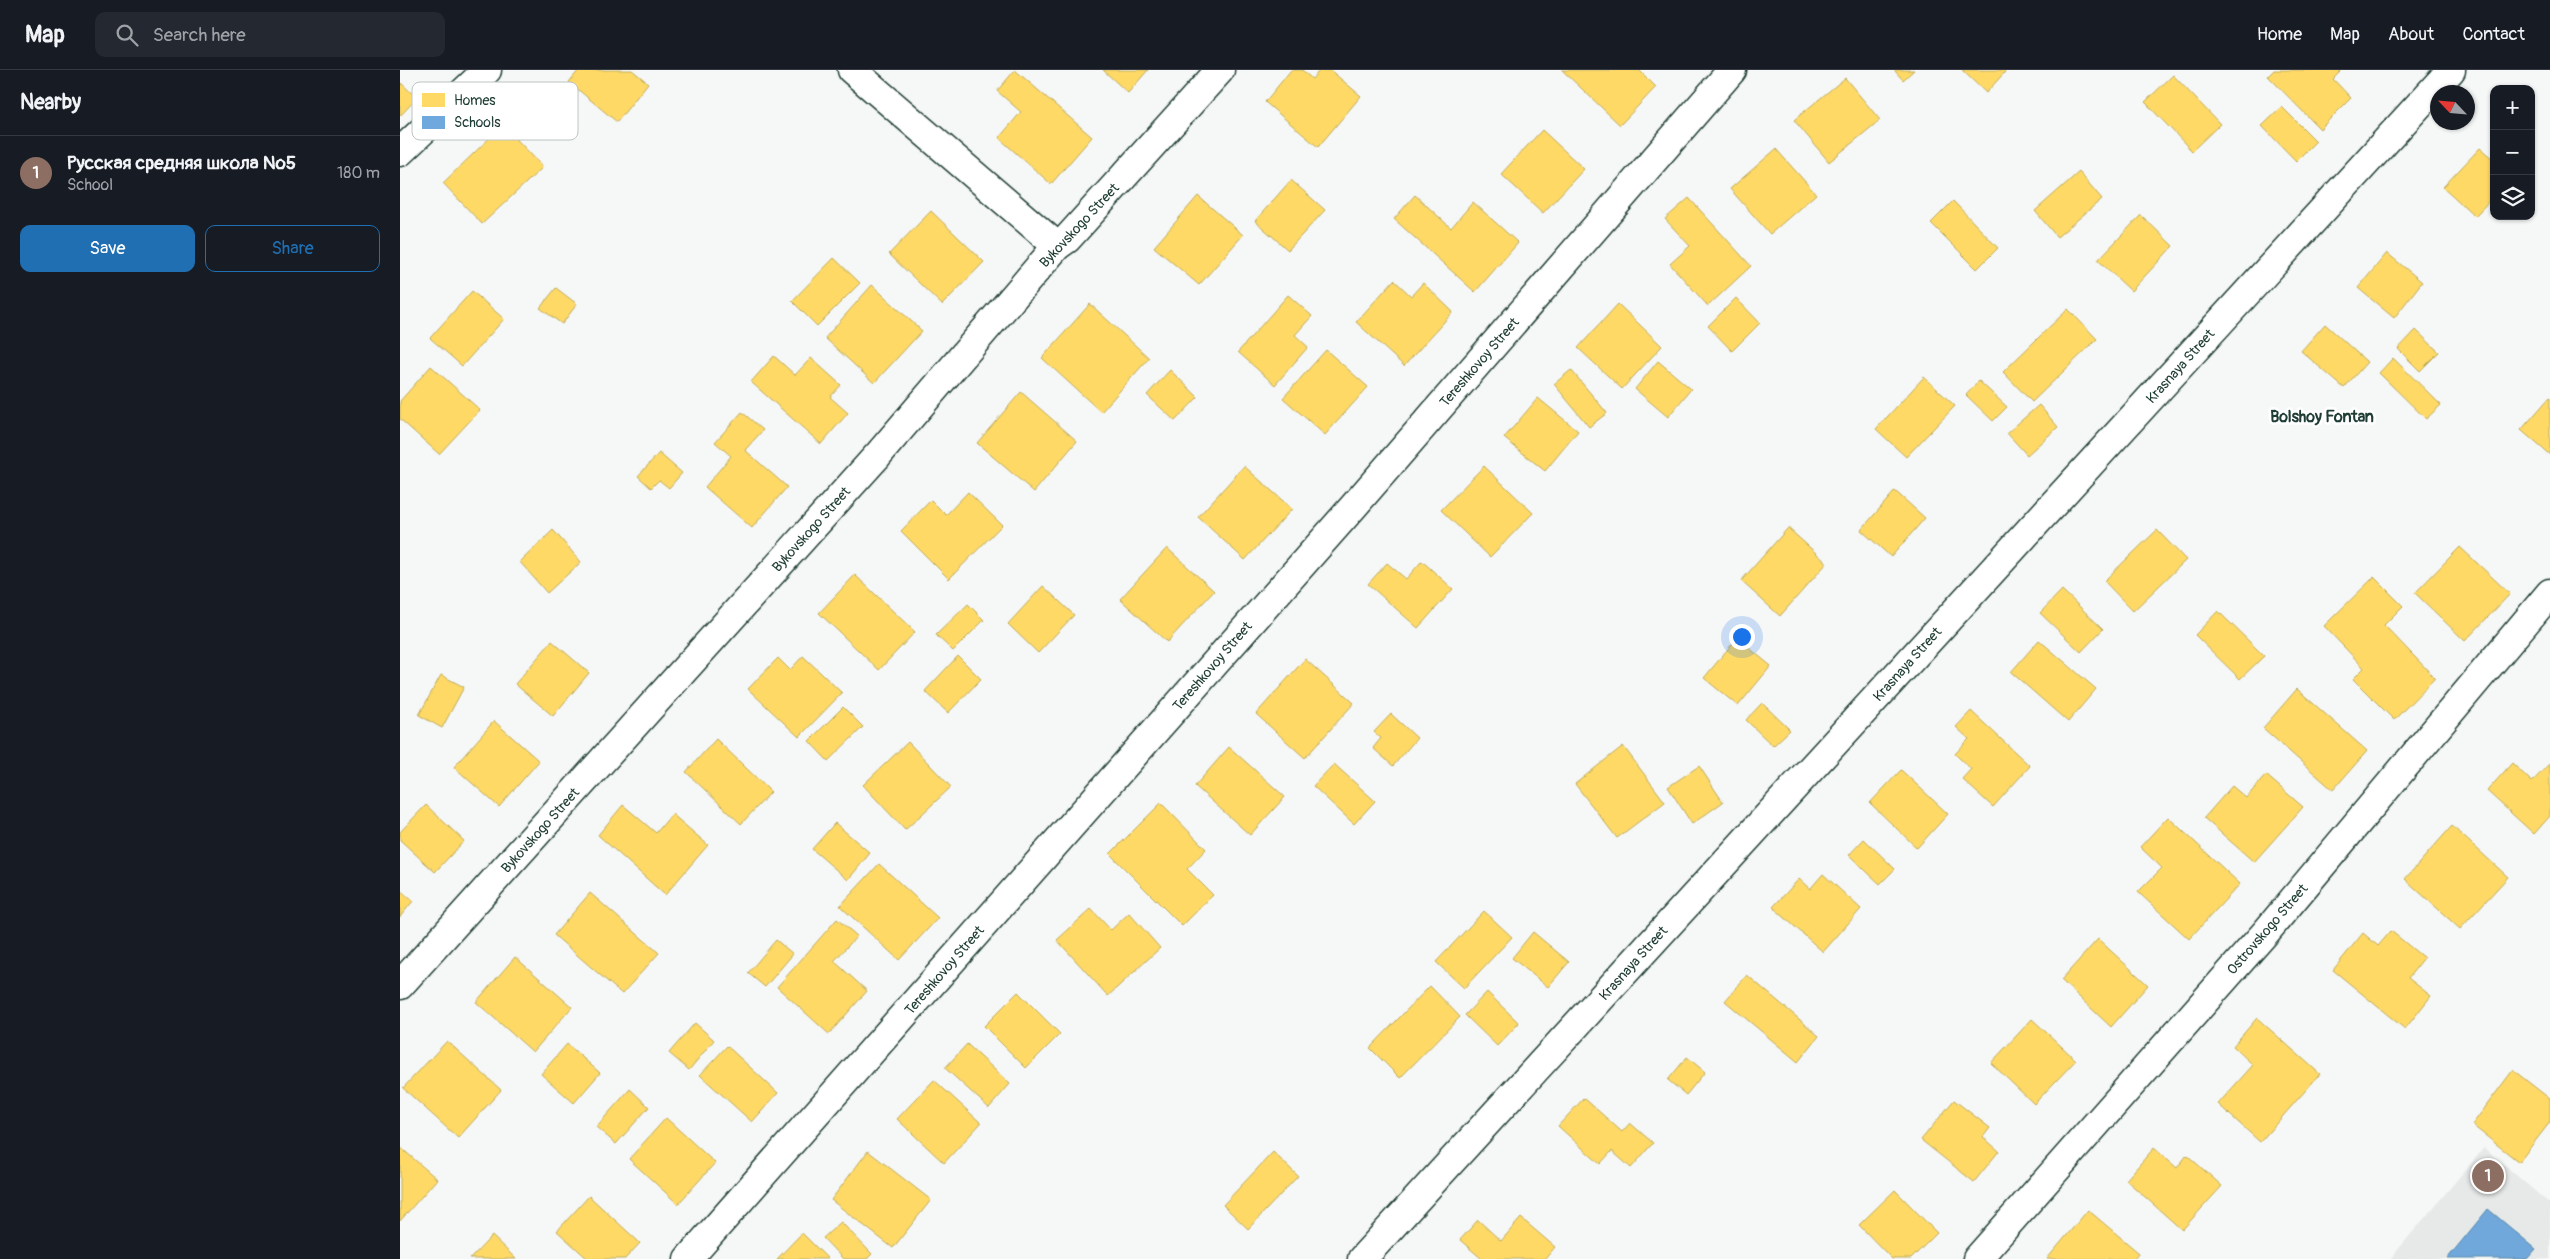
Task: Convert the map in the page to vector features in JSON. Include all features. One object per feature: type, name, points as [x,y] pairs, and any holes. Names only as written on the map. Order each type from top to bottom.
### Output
[{"type":"street","points":[[474,82],[487,70]]},
{"type":"street","points":[[852,70],[1057,246]]},
{"type":"street","name":"Bykovskogo Street","points":[[400,986],[878,456],[1057,246],[1067,239],[1220,70]]},
{"type":"street","name":"Tereshkovoy Street","points":[[688,1259],[1352,507],[1732,70]]},
{"type":"street","name":"Krasnaya Street","points":[[1362,1259],[2451,70]]},
{"type":"street","points":[[400,152],[413,140]]},
{"type":"street","name":"Ostrovskogo Street","points":[[1977,1259],[2266,932],[2550,593]]},
{"type":"shaded area","points":[[2484,1148],[2550,1204],[2550,1259],[2390,1259]]},
{"type":"building: Homes","points":[[579,70],[632,70],[648,83],[617,122],[578,90],[578,82],[569,82]]},
{"type":"building: Homes","points":[[1015,70],[1092,137],[1051,184],[999,138],[1021,112],[997,91]]},
{"type":"building: Homes","points":[[1103,70],[1148,70],[1128,93]]},
{"type":"building: Homes","points":[[1291,70],[1302,70],[1312,79],[1320,70],[1330,70],[1361,96],[1318,147],[1265,102]]},
{"type":"building: Homes","points":[[1562,70],[1639,70],[1656,87],[1620,125]]},
{"type":"building: Homes","points":[[1894,70],[1914,70],[1903,80]]},
{"type":"building: Homes","points":[[1962,70],[2003,70],[2005,72],[1986,93]]},
{"type":"building: Homes","points":[[2274,70],[2342,70],[2333,79],[2351,98],[2320,129],[2268,76]]},
{"type":"building: Homes","points":[[2173,75],[2220,124],[2192,151],[2145,102]]},
{"type":"building: Homes","points":[[1845,78],[1880,120],[1829,162],[1794,120]]},
{"type":"building: Homes","points":[[400,82],[412,93],[412,103],[400,116]]},
{"type":"building: Homes","points":[[2282,107],[2316,141],[2296,161],[2262,126]]},
{"type":"building: Homes","points":[[1542,130],[1584,169],[1543,213],[1501,174]]},
{"type":"building: Homes","points":[[487,140],[517,140],[543,167],[482,224],[443,183]]},
{"type":"building: Homes","points":[[2480,148],[2490,157],[2490,200],[2475,216],[2443,187]]},
{"type":"building: Homes","points":[[1776,149],[1816,194],[1770,234],[1730,189]]},
{"type":"building: Homes","points":[[2079,172],[2102,199],[2057,237],[2035,211]]},
{"type":"building: Homes","points":[[1291,180],[1325,210],[1288,250],[1255,221]]},
{"type":"building: Homes","points":[[1415,195],[1451,228],[1473,202],[1518,243],[1475,292],[1394,219]]},
{"type":"building: Homes","points":[[1198,196],[1243,235],[1199,285],[1154,247]]},
{"type":"building: Homes","points":[[1689,198],[1751,266],[1708,306],[1670,264],[1690,246],[1665,219]]},
{"type":"building: Homes","points":[[1953,201],[1998,248],[1977,269],[1931,223]]},
{"type":"building: Homes","points":[[931,211],[984,262],[942,305],[889,254]]},
{"type":"building: Homes","points":[[2141,215],[2173,246],[2131,291],[2098,260]]},
{"type":"building: Homes","points":[[2387,253],[2422,282],[2394,318],[2358,288]]},
{"type":"building: Homes","points":[[834,258],[860,283],[817,326],[792,301]]},
{"type":"building: Homes","points":[[1394,280],[1411,296],[1423,283],[1453,312],[1404,366],[1356,322]]},
{"type":"building: Homes","points":[[872,285],[922,331],[874,383],[825,338]]},
{"type":"building: Homes","points":[[556,288],[577,304],[562,324],[540,308]]},
{"type":"building: Homes","points":[[472,291],[504,319],[462,366],[430,338]]},
{"type":"building: Homes","points":[[1288,295],[1312,316],[1295,335],[1308,347],[1275,385],[1238,352]]},
{"type":"building: Homes","points":[[1736,298],[1760,323],[1732,351],[1708,326]]},
{"type":"building: Homes","points":[[1090,304],[1149,358],[1101,412],[1042,358]]},
{"type":"building: Homes","points":[[1618,304],[1662,346],[1622,389],[1578,348]]},
{"type":"building: Homes","points":[[2068,309],[2097,339],[2032,402],[2003,372]]},
{"type":"building: Homes","points":[[2325,324],[2367,362],[2344,388],[2301,351]]},
{"type":"building: Homes","points":[[2416,330],[2439,352],[2420,371],[2398,349]]},
{"type":"building: Homes","points":[[1326,350],[1368,387],[1325,435],[1283,398]]},
{"type":"building: Homes","points":[[774,356],[795,375],[811,358],[841,385],[830,397],[848,413],[821,444],[751,382]]},
{"type":"building: Homes","points":[[2393,358],[2441,405],[2426,419],[2379,373]]},
{"type":"building: Homes","points":[[1658,361],[1691,389],[1668,417],[1635,389]]},
{"type":"building: Homes","points":[[431,366],[480,410],[439,454],[400,419],[400,401]]},
{"type":"building: Homes","points":[[1170,370],[1198,397],[1175,421],[1147,395]]},
{"type":"building: Homes","points":[[1571,370],[1607,413],[1589,427],[1554,384]]},
{"type":"building: Homes","points":[[1924,377],[1955,406],[1906,457],[1876,429]]},
{"type":"building: Homes","points":[[1979,381],[2007,407],[1993,421],[1966,395]]},
{"type":"building: Homes","points":[[1021,392],[1077,441],[1034,492],[977,443]]},
{"type":"building: Homes","points":[[2550,397],[2550,455],[2521,430]]},
{"type":"building: Homes","points":[[1538,398],[1578,431],[1545,471],[1504,438]]},
{"type":"building: Homes","points":[[2039,405],[2058,427],[2027,455],[2007,433]]},
{"type":"building: Homes","points":[[742,412],[763,430],[745,450],[787,487],[752,528],[705,487],[731,456],[715,442]]},
{"type":"building: Homes","points":[[659,453],[682,473],[669,488],[659,480],[651,488],[638,476]]},
{"type":"building: Homes","points":[[1244,466],[1292,509],[1245,560],[1198,517]]},
{"type":"building: Homes","points":[[1484,466],[1533,513],[1490,557],[1441,510]]},
{"type":"building: Homes","points":[[1895,491],[1925,518],[1891,557],[1861,530]]},
{"type":"building: Homes","points":[[968,492],[1002,525],[949,579],[901,531],[931,500],[946,515]]},
{"type":"building: Homes","points":[[1788,528],[1827,563],[1780,616],[1741,581]]},
{"type":"building: Homes","points":[[553,530],[581,562],[547,593],[520,562]]},
{"type":"building: Homes","points":[[2157,530],[2186,560],[2133,611],[2104,581]]},
{"type":"building: Homes","points":[[2460,547],[2510,594],[2465,641],[2415,593]]},
{"type":"building: Homes","points":[[1167,548],[1214,591],[1167,642],[1120,599]]},
{"type":"building: Homes","points":[[1422,561],[1453,589],[1418,628],[1368,584],[1387,563],[1406,579]]},
{"type":"building: Homes","points":[[855,575],[915,632],[879,670],[819,613]]},
{"type":"building: Homes","points":[[2374,577],[2403,606],[2384,625],[2435,678],[2394,720],[2353,679],[2364,668],[2324,626]]},
{"type":"building: Homes","points":[[1043,586],[1074,615],[1038,653],[1008,624]]},
{"type":"building: Homes","points":[[2062,590],[2103,629],[2081,652],[2040,613]]},
{"type":"building: Homes","points":[[968,604],[984,620],[953,651],[936,635]]},
{"type":"building: Homes","points":[[2218,611],[2264,656],[2240,679],[2195,635]]},
{"type":"building: Homes","points":[[1737,638],[1771,666],[1738,706],[1704,678]]},
{"type":"building: Homes","points":[[2039,640],[2096,689],[2068,722],[2011,672]]},
{"type":"building: Homes","points":[[552,641],[589,673],[553,716],[515,684]]},
{"type":"building: Homes","points":[[803,656],[842,693],[799,737],[748,689],[778,658],[790,670]]},
{"type":"building: Homes","points":[[958,656],[981,679],[948,713],[925,691]]},
{"type":"building: Homes","points":[[1305,659],[1354,703],[1305,758],[1256,714]]},
{"type":"building: Homes","points":[[441,675],[464,687],[442,728],[419,715]]},
{"type":"building: Homes","points":[[2297,689],[2367,751],[2333,790],[2263,728]]},
{"type":"building: Homes","points":[[1762,703],[1790,730],[1773,746],[1746,720]]},
{"type":"building: Homes","points":[[843,707],[863,727],[828,761],[809,741]]},
{"type":"building: Homes","points":[[1971,711],[2030,766],[1993,807],[1962,779],[1971,769],[1955,754],[1969,739],[1956,727]]},
{"type":"building: Homes","points":[[1391,714],[1417,738],[1393,766],[1373,748],[1381,738],[1374,732]]},
{"type":"building: Homes","points":[[494,721],[539,761],[499,807],[454,767]]},
{"type":"building: Homes","points":[[716,739],[771,792],[741,824],[686,772]]},
{"type":"building: Homes","points":[[908,742],[951,787],[905,830],[863,785]]},
{"type":"building: Homes","points":[[1623,746],[1665,802],[1617,838],[1575,784]]},
{"type":"building: Homes","points":[[1229,747],[1285,797],[1250,835],[1195,786]]},
{"type":"building: Homes","points":[[2512,763],[2532,782],[2550,763],[2550,816],[2534,834],[2487,791]]},
{"type":"building: Homes","points":[[1334,764],[1375,801],[1354,824],[1313,786]]},
{"type":"building: Homes","points":[[1699,766],[1723,802],[1692,824],[1668,787]]},
{"type":"building: Homes","points":[[1901,770],[1948,814],[1917,848],[1870,803]]},
{"type":"building: Homes","points":[[2266,775],[2303,807],[2254,862],[2204,818],[2232,786],[2246,798]]},
{"type":"building: Homes","points":[[1161,803],[1206,849],[1187,869],[1213,895],[1182,926],[1110,854]]},
{"type":"building: Homes","points":[[426,805],[464,841],[435,872],[400,840],[400,832]]},
{"type":"building: Homes","points":[[623,805],[656,833],[672,814],[708,845],[665,895],[598,835]]},
{"type":"building: Homes","points":[[2168,817],[2240,884],[2189,939],[2138,892],[2162,868],[2140,847]]},
{"type":"building: Homes","points":[[835,823],[870,853],[848,880],[812,849]]},
{"type":"building: Homes","points":[[2452,826],[2508,877],[2460,929],[2405,879]]},
{"type":"building: Homes","points":[[1864,839],[1895,869],[1880,884],[1849,855]]},
{"type":"building: Homes","points":[[879,864],[938,918],[899,960],[840,906]]},
{"type":"building: Homes","points":[[1823,874],[1861,909],[1823,952],[1773,907],[1799,879],[1810,889]]},
{"type":"building: Homes","points":[[400,890],[413,901],[400,917]]},
{"type":"building: Homes","points":[[590,893],[659,953],[622,994],[554,935]]},
{"type":"building: Homes","points":[[1091,909],[1111,930],[1129,913],[1160,948],[1108,996],[1057,940]]},
{"type":"building: Homes","points":[[1484,911],[1512,937],[1464,988],[1436,962]]},
{"type":"building: Homes","points":[[837,919],[857,936],[834,961],[867,991],[829,1034],[777,987]]},
{"type":"building: Homes","points":[[2391,931],[2424,958],[2408,978],[2431,996],[2405,1029],[2333,970],[2363,933],[2378,946]]},
{"type":"building: Homes","points":[[1533,932],[1569,962],[1548,987],[1512,958]]},
{"type":"building: Homes","points":[[2098,939],[2148,985],[2111,1027],[2061,980]]},
{"type":"building: Homes","points":[[776,940],[793,954],[765,987],[748,973]]},
{"type":"building: Homes","points":[[515,957],[572,1007],[533,1052],[476,1002]]},
{"type":"building: Homes","points":[[1747,975],[1819,1036],[1798,1062],[1725,1001]]},
{"type":"building: Homes","points":[[1430,986],[1460,1017],[1400,1078],[1370,1048]]},
{"type":"building: Homes","points":[[1018,992],[1060,1034],[1026,1068],[984,1026]]},
{"type":"building: Homes","points":[[1487,992],[1519,1023],[1497,1046],[1465,1015]]},
{"type":"building: Homes","points":[[2257,1018],[2320,1074],[2260,1142],[2218,1104],[2253,1065],[2233,1046]]},
{"type":"building: Homes","points":[[2032,1019],[2076,1060],[2034,1104],[1991,1063]]},
{"type":"building: Homes","points":[[695,1023],[714,1040],[689,1070],[669,1053]]},
{"type":"building: Homes","points":[[447,1041],[501,1090],[458,1138],[403,1088]]},
{"type":"building: Homes","points":[[567,1044],[600,1073],[574,1103],[541,1074]]},
{"type":"building: Homes","points":[[967,1044],[1010,1084],[989,1108],[945,1068]]},
{"type":"building: Homes","points":[[727,1046],[778,1093],[752,1122],[700,1075]]},
{"type":"building: Homes","points":[[1687,1057],[1705,1072],[1686,1095],[1668,1080]]},
{"type":"building: Homes","points":[[2513,1070],[2550,1099],[2550,1122],[2519,1162],[2472,1125]]},
{"type":"building: Homes","points":[[934,1080],[981,1123],[944,1163],[897,1119]]},
{"type":"building: Homes","points":[[630,1089],[649,1107],[616,1144],[596,1127]]},
{"type":"building: Homes","points":[[1584,1098],[1622,1132],[1630,1123],[1653,1143],[1631,1168],[1612,1151],[1600,1164],[1558,1126]]},
{"type":"building: Homes","points":[[1954,1100],[1990,1128],[1983,1137],[1999,1151],[1974,1182],[1921,1140]]},
{"type":"building: Homes","points":[[666,1118],[715,1163],[678,1204],[629,1159]]},
{"type":"building: Homes","points":[[400,1147],[437,1179],[400,1221]]},
{"type":"building: Homes","points":[[2154,1148],[2177,1168],[2187,1155],[2222,1186],[2182,1230],[2126,1180]]},
{"type":"building: Homes","points":[[868,1151],[931,1200],[893,1248],[831,1200]]},
{"type":"building: Homes","points":[[1273,1152],[1298,1176],[1248,1229],[1223,1205]]},
{"type":"building: Homes","points":[[1895,1190],[1937,1233],[1911,1259],[1892,1259],[1859,1225]]},
{"type":"building: Homes","points":[[589,1196],[640,1243],[625,1259],[588,1259],[557,1231]]},
{"type":"building: Homes","points":[[2088,1210],[2139,1253],[2134,1259],[2047,1259]]},
{"type":"building: Homes","points":[[1521,1218],[1555,1247],[1545,1259],[1482,1259],[1460,1240],[1478,1220],[1501,1241]]},
{"type":"building: Homes","points":[[841,1222],[872,1254],[867,1259],[843,1259],[823,1238]]},
{"type":"building: Homes","points":[[802,1233],[828,1259],[777,1259]]},
{"type":"building: Homes","points":[[492,1236],[516,1259],[470,1259]]},
{"type":"building: Schools","points":[[2488,1209],[2536,1249],[2527,1259],[2447,1259]]},
{"type":"place","name":"Русская средняя школа №5","points":[[2488,1176]]},
{"type":"district","name":"Bolshoy Fontan","points":[[2322,416]]}]
